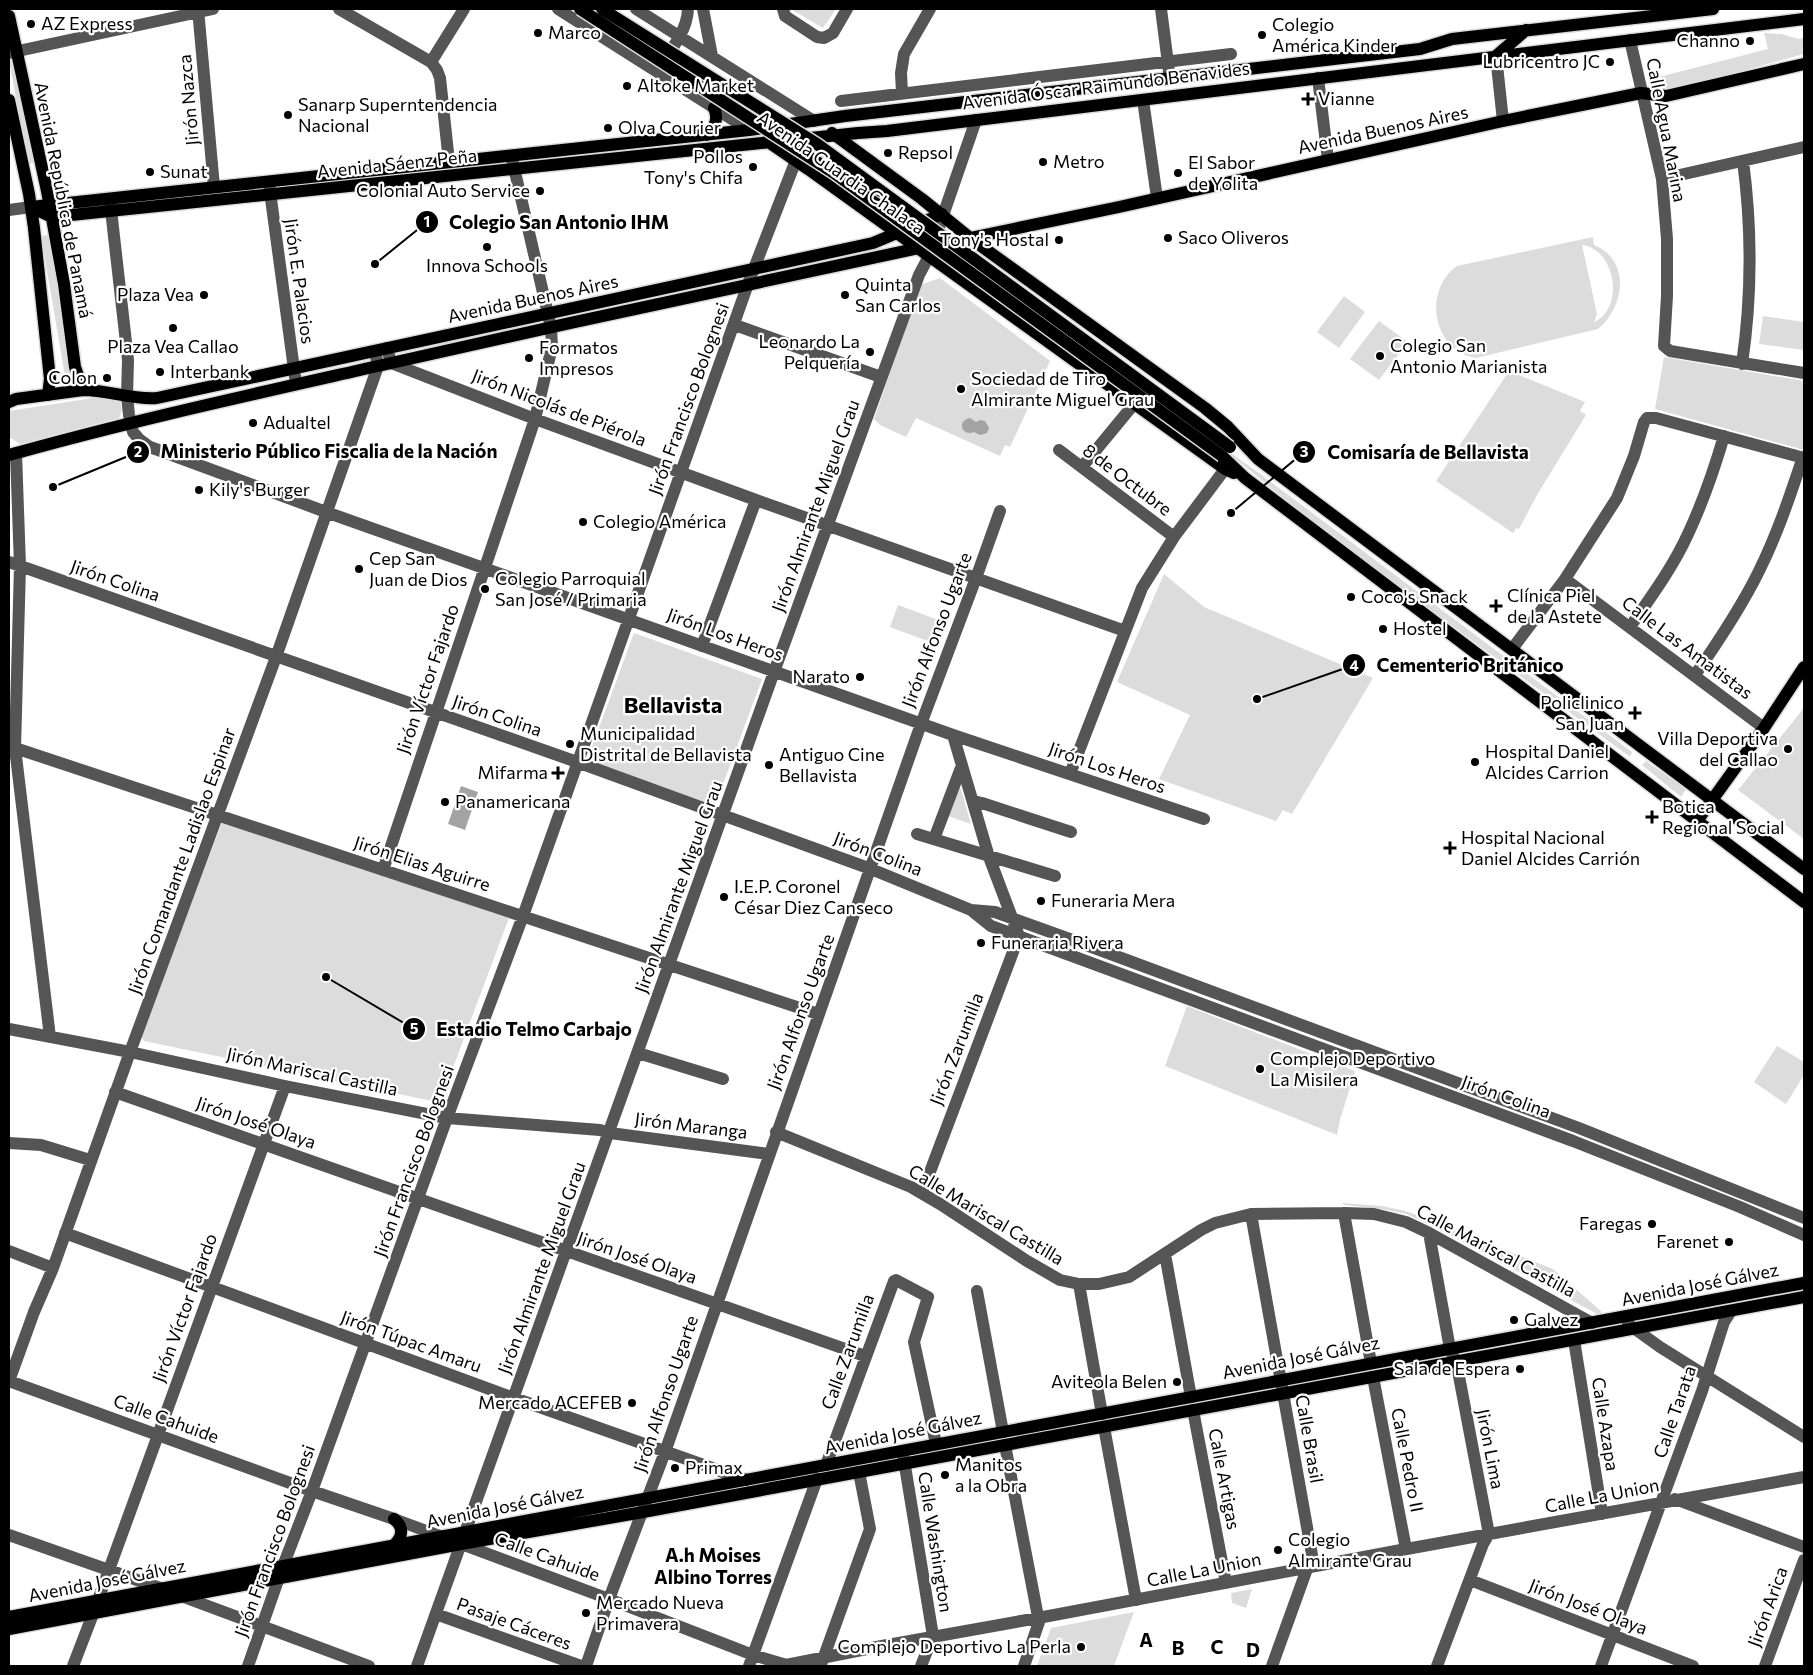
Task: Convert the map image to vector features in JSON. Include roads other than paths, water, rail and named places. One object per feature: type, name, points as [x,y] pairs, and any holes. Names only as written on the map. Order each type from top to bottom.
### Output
[{"type":"main road","name":"Avenida Guardia Chalaca","points":[[580,9],[834,173],[1226,452],[1258,459]]},
{"type":"main road","name":"Avenida Guardia Chalaca","points":[[602,9],[817,144],[1226,452],[1245,478]]},
{"type":"main road","name":"Avenida Óscar Raimundo Benavides","points":[[749,130],[1420,49],[1452,39],[1529,30],[1626,14],[1713,9]]},
{"type":"main road","name":"Avenida República de Panamá","points":[[9,16],[12,52],[51,211],[64,284],[73,354],[83,390]]},
{"type":"main road","name":"Avenida Óscar Raimundo Benavides","points":[[770,143],[887,131],[1804,19]]},
{"type":"main road","points":[[1496,56],[1529,30],[1535,52]]},
{"type":"main road","name":"Avenida Buenos Aires","points":[[970,238],[1641,93],[1666,96],[1804,64]]},
{"type":"main road","points":[[1233,71],[1235,88]]},
{"type":"main road","name":"Avenida República de Panamá","points":[[9,105],[31,207],[50,379],[48,395]]},
{"type":"main road","points":[[707,135],[717,121],[714,108]]},
{"type":"main road","name":"Avenida Guardia Chalaca","points":[[814,121],[942,214],[970,238],[1204,408],[1228,428],[1258,459],[1804,869]]},
{"type":"main road","name":"Avenida Guardia Chalaca","points":[[749,130],[796,160],[1225,469],[1245,478],[1804,902]]},
{"type":"main road","name":"Avenida Sáenz Peña","points":[[110,205],[214,188],[749,130]]},
{"type":"main road","name":"Avenida Sáenz Peña","points":[[51,211],[110,205],[270,195],[770,143]]},
{"type":"main road","points":[[31,207],[51,211]]},
{"type":"main road","name":"Avenida Buenos Aires","points":[[11,453],[384,364],[550,320],[754,270],[873,243],[942,214]]},
{"type":"main road","name":"Avenida Buenos Aires","points":[[9,402],[83,390],[149,399],[157,398],[381,350],[924,252]]},
{"type":"main road","points":[[1697,821],[1764,728],[1804,667]]},
{"type":"main road","name":"Avenida José Gálvez","points":[[463,1538],[643,1512],[1005,1445],[1191,1396],[1804,1283]]},
{"type":"main road","points":[[1729,1297],[1731,1311]]},
{"type":"main road","name":"Avenida José Gálvez","points":[[9,1629],[278,1579],[648,1498],[936,1444],[1003,1432],[1194,1410],[1804,1298]]},
{"type":"main road","points":[[394,1519],[400,1525],[401,1533],[394,1545]]},
{"type":"main road","name":"Avenida José Gálvez","points":[[9,1617],[441,1536]]},
{"type":"street","points":[[12,52],[198,10],[213,9]]},
{"type":"street","points":[[339,9],[431,62],[437,70],[440,78],[449,162]]},
{"type":"street","points":[[431,62],[464,9]]},
{"type":"street","name":"Avenida Guardia Chalaca","points":[[558,9],[749,130]]},
{"type":"street","name":"Avenida Guardia Chalaca","points":[[636,9],[814,121]]},
{"type":"street","points":[[656,71],[680,36],[688,17],[688,9]]},
{"type":"street","points":[[703,9],[712,56]]},
{"type":"street","points":[[783,9],[785,16],[817,36],[824,38],[833,33],[847,9]]},
{"type":"street","points":[[902,93],[901,73],[904,54],[930,9]]},
{"type":"street","points":[[1162,9],[1170,79]]},
{"type":"street","name":"Jirón Nazca","points":[[198,10],[214,188]]},
{"type":"street","name":"Calle Agua Marina","points":[[1630,40],[1662,179],[1667,239],[1667,296],[1664,346],[1670,350],[1742,364]]},
{"type":"street","name":"Avenida Óscar Raimundo Benavides","points":[[841,101],[1231,54]]},
{"type":"street","points":[[1496,56],[1503,122]]},
{"type":"street","points":[[1318,78],[1328,160]]},
{"type":"street","points":[[1144,100],[1156,198]]},
{"type":"street","name":"Jirón Almirante Miguel Grau","points":[[417,1666],[774,672],[919,276],[924,252],[942,214],[976,120]]},
{"type":"street","points":[[1662,179],[1804,147]]},
{"type":"street","name":"Jirón Víctor Fajardo","points":[[383,870],[535,419],[552,347],[550,320],[512,156]]},
{"type":"street","name":"Jirón Francisco Bolognesi","points":[[248,1666],[447,1118],[523,916],[735,325],[748,284],[796,160]]},
{"type":"street","points":[[1743,161],[1748,210],[1750,269],[1748,318],[1742,364],[1804,373]]},
{"type":"street","name":"Jirón E. Palacios","points":[[268,182],[296,384]]},
{"type":"street","name":"Jirón Los Heros","points":[[110,205],[128,360],[126,396],[133,432],[150,447],[326,512],[952,735],[1204,820]]},
{"type":"street","points":[[9,210],[31,207]]},
{"type":"street","points":[[735,325],[881,377]]},
{"type":"street","points":[[381,350],[384,364]]},
{"type":"street","name":"Jirón Nicolás de Piérola","points":[[384,364],[828,526],[1125,631]]},
{"type":"street","name":"Jirón Comandante Ladislao Espinar","points":[[9,1381],[65,1234],[90,1160],[276,657],[326,512],[384,364]]},
{"type":"street","points":[[1082,467],[1134,404]]},
{"type":"street","points":[[1512,649],[1564,579],[1617,498],[1634,456],[1644,422],[1651,417],[1804,458],[1784,515],[1759,571],[1730,625],[1696,676]]},
{"type":"street","points":[[1630,627],[1661,583],[1687,536],[1708,487],[1724,436]]},
{"type":"street","name":"8 de Octubre","points":[[1060,450],[1174,537]]},
{"type":"street","points":[[11,453],[12,748],[50,1037]]},
{"type":"street","points":[[1070,774],[1142,588],[1174,537],[1225,469]]},
{"type":"street","points":[[702,646],[756,500]]},
{"type":"street","name":"Jirón Alfonso Ugarte","points":[[643,1512],[921,724],[1000,510]]},
{"type":"street","name":"Jirón Colina","points":[[12,566],[577,762],[871,869],[971,910],[991,926],[1573,1141],[1766,1217],[1804,1235]]},
{"type":"street","name":"Calle Las Amatistas","points":[[1564,579],[1764,728]]},
{"type":"street","points":[[952,735],[989,857],[1019,936]]},
{"type":"street","name":"Jirón Elias Aguirre","points":[[12,748],[818,1014]]},
{"type":"street","points":[[934,839],[962,765]]},
{"type":"street","points":[[972,801],[1071,832]]},
{"type":"street","points":[[917,834],[1055,876]]},
{"type":"street","name":"Jirón Colina","points":[[971,910],[995,912],[1011,917],[1436,1074],[1579,1128],[1804,1218]]},
{"type":"street","name":"Jirón Zarumilla","points":[[922,1193],[1019,936]]},
{"type":"street","points":[[1084,960],[1089,946]]},
{"type":"street","points":[[1148,983],[1152,969]]},
{"type":"street","points":[[1198,1002],[1203,988]]},
{"type":"street","name":"Jirón Mariscal Castilla","points":[[9,1029],[130,1052],[285,1086],[447,1118],[600,1130],[610,1133]]},
{"type":"street","points":[[638,1053],[723,1079]]},
{"type":"street","points":[[1372,1066],[1377,1053]]},
{"type":"street","points":[[1431,1088],[1436,1074]]},
{"type":"street","name":"Jirón Víctor Fajardo","points":[[98,1600],[285,1086]]},
{"type":"street","name":"Jirón José Olaya","points":[[115,1092],[865,1356]]},
{"type":"street","name":"Calle Mariscal Castilla","points":[[776,1132],[877,1172],[922,1193],[1027,1261],[1060,1280],[1080,1284],[1099,1284],[1129,1277],[1215,1222],[1250,1214],[1374,1214],[1406,1222],[1429,1233],[1592,1322]]},
{"type":"street","name":"Jirón Maranga","points":[[610,1133],[769,1154]]},
{"type":"street","points":[[9,1143],[41,1145],[90,1160]]},
{"type":"street","points":[[1344,1213],[1371,1363]]},
{"type":"street","name":"Calle Brasil","points":[[1250,1214],[1312,1555],[1272,1666]]},
{"type":"street","name":"Jirón Lima","points":[[1429,1233],[1450,1349],[1456,1362],[1489,1534]]},
{"type":"street","name":"Jirón Túpac Amaru","points":[[65,1234],[514,1398],[746,1480]]},
{"type":"street","points":[[9,1251],[52,1268]]},
{"type":"street","points":[[1165,1254],[1191,1396]]},
{"type":"street","name":"Calle Zarumilla","points":[[826,1465],[894,1280],[928,1297],[914,1342],[936,1444]]},
{"type":"street","points":[[1080,1284],[1136,1600]]},
{"type":"street","points":[[977,1291],[1003,1432]]},
{"type":"street","name":"Calle Tarata","points":[[1601,1666],[1724,1322],[1731,1311]]},
{"type":"street","points":[[1620,1318],[1706,1376],[1804,1437]]},
{"type":"street","name":"Calle Azapa","points":[[1574,1340],[1602,1514]]},
{"type":"street","name":"Calle Pedro II","points":[[1374,1377],[1406,1549]]},
{"type":"street","name":"Calle Cahuide","points":[[9,1381],[441,1536],[463,1538],[751,1660],[788,1666]]},
{"type":"street","name":"Calle Artigas","points":[[1194,1410],[1226,1583]]},
{"type":"street","points":[[1005,1445],[1038,1618],[1038,1628],[1024,1666]]},
{"type":"street","name":"Calle Washington","points":[[902,1451],[933,1636],[921,1666]]},
{"type":"street","points":[[822,1662],[870,1529],[859,1472]]},
{"type":"street","name":"Calle La Union","points":[[788,1666],[822,1662],[933,1636],[1675,1499],[1804,1477]]},
{"type":"street","points":[[751,1660],[817,1479]]},
{"type":"street","points":[[1675,1499],[1804,1547]]},
{"type":"street","points":[[586,1666],[609,1599],[643,1512]]},
{"type":"street","points":[[1437,1666],[1483,1544],[1489,1534]]},
{"type":"street","points":[[9,1535],[160,1588]]},
{"type":"street","name":"Jirón Arica","points":[[1765,1666],[1804,1560]]},
{"type":"street","name":"Jirón José Olaya","points":[[1470,1580],[1693,1666]]},
{"type":"street","points":[[181,1596],[369,1666]]},
{"type":"street","points":[[73,1666],[93,1614]]},
{"type":"street","name":"Pasaje Cáceres","points":[[436,1614],[581,1666]]},
{"type":"place","name":"AZ Express","points":[[31,24]]},
{"type":"place","name":"Marco","points":[[538,33]]},
{"type":"place","name":"Colegio América Kinder","points":[[1262,35]]},
{"type":"place","name":"Channo","points":[[1750,41]]},
{"type":"place","name":"Lubricentro JC","points":[[1610,62]]},
{"type":"place","name":"Altoke Market","points":[[627,86]]},
{"type":"place","name":"Vianne","points":[[1308,99]]},
{"type":"place","name":"Sanarp Superntendencia Nacional","points":[[288,115]]},
{"type":"place","name":"Olva Courier","points":[[608,128]]},
{"type":"place","name":"Repsol","points":[[888,153]]},
{"type":"place","name":"Metro","points":[[1043,162]]},
{"type":"place","name":"Pollos Tony's Chifa","points":[[753,167]]},
{"type":"place","name":"Sunat","points":[[150,172]]},
{"type":"place","name":"El Sabor de Yolita","points":[[1178,173]]},
{"type":"place","name":"Colonial Auto Service","points":[[540,191]]},
{"type":"place","name":"Saco Oliveros","points":[[1168,238]]},
{"type":"place","name":"Tony's Hostal","points":[[1059,240]]},
{"type":"place","name":"Innova Schools","points":[[487,247]]},
{"type":"place","name":"Colegio San Antonio IHM","points":[[375,264]]},
{"type":"place","name":"Plaza Vea","points":[[204,295]]},
{"type":"place","name":"Quinta San Carlos","points":[[845,295]]},
{"type":"place","name":"Plaza Vea Callao","points":[[173,328]]},
{"type":"place","name":"Leonardo La Pelquería","points":[[870,352]]},
{"type":"place","name":"Colegio San Antonio Marianista","points":[[1380,356]]},
{"type":"place","name":"Formatos Impresos","points":[[529,358]]},
{"type":"place","name":"Interbank","points":[[160,372]]},
{"type":"place","name":"Colon","points":[[107,378]]},
{"type":"place","name":"Sociedad de Tiro Almirante Miguel Grau","points":[[961,389]]},
{"type":"place","name":"Adualtel","points":[[253,423]]},
{"type":"place","name":"Ministerio Público Fiscalia de la Nación","points":[[53,487]]},
{"type":"place","name":"Kily's Burger","points":[[199,490]]},
{"type":"place","name":"Comisaría de Bellavista","points":[[1231,513]]},
{"type":"place","name":"Colegio América","points":[[583,522]]},
{"type":"place","name":"Cep San Juan de Dios","points":[[359,569]]},
{"type":"place","name":"Colegio Parroquial San José / Primaria","points":[[485,589]]},
{"type":"place","name":"Coco's Snack","points":[[1351,597]]},
{"type":"place","name":"Clínica Piel de la Astete","points":[[1496,606]]},
{"type":"place","name":"Hostel","points":[[1383,629]]},
{"type":"place","name":"Narato","points":[[860,677]]},
{"type":"place","name":"Cementerio Británico","points":[[1257,699]]},
{"type":"place","name":"Policlinico San Juan","points":[[1635,713]]},
{"type":"place","name":"Municipalidad Distrital de Bellavista","points":[[570,744]]},
{"type":"place","name":"Villa Deportiva del Callao","points":[[1788,749]]},
{"type":"place","name":"Hospital Daniel Alcides Carrion","points":[[1475,762]]},
{"type":"place","name":"Antiguo Cine Bellavista","points":[[769,765]]},
{"type":"place","name":"Mifarma","points":[[558,773]]},
{"type":"place","name":"Panamericana","points":[[445,802]]},
{"type":"place","name":"Botica Regional Social","points":[[1652,817]]},
{"type":"place","name":"Hospital Nacional Daniel Alcides Carrión","points":[[1450,848]]},
{"type":"place","name":"I.E.P. Coronel César Diez Canseco","points":[[724,897]]},
{"type":"place","name":"Funeraria Mera","points":[[1041,901]]},
{"type":"place","name":"Funeraria Rivera","points":[[981,943]]},
{"type":"place","name":"Estadio Telmo Carbajo","points":[[326,977]]},
{"type":"place","name":"Complejo Deportivo La Misilera","points":[[1260,1069]]},
{"type":"place","name":"Faregas","points":[[1652,1224]]},
{"type":"place","name":"Farenet","points":[[1729,1242]]},
{"type":"place","name":"Galvez","points":[[1514,1320]]},
{"type":"place","name":"Sala de Espera","points":[[1520,1369]]},
{"type":"place","name":"Aviteola Belen","points":[[1177,1382]]},
{"type":"place","name":"Mercado ACEFEB","points":[[632,1403]]},
{"type":"place","name":"Primax","points":[[675,1468]]},
{"type":"place","name":"Manitos a la Obra","points":[[945,1475]]},
{"type":"place","name":"Colegio Almirante Grau","points":[[1278,1550]]},
{"type":"place","name":"Mercado Nueva Primavera","points":[[586,1613]]},
{"type":"place","name":"Complejo Deportivo La Perla","points":[[1081,1647]]},
{"type":"district","name":"Bellavista","points":[[673,705]]},
{"type":"district","name":"A.h Moises Albino Torres","points":[[713,1566]]},
{"type":"district","name":"A","points":[[1146,1640]]},
{"type":"district","name":"C","points":[[1217,1647]]},
{"type":"district","name":"B","points":[[1178,1648]]},
{"type":"district","name":"D","points":[[1253,1650]]}]
